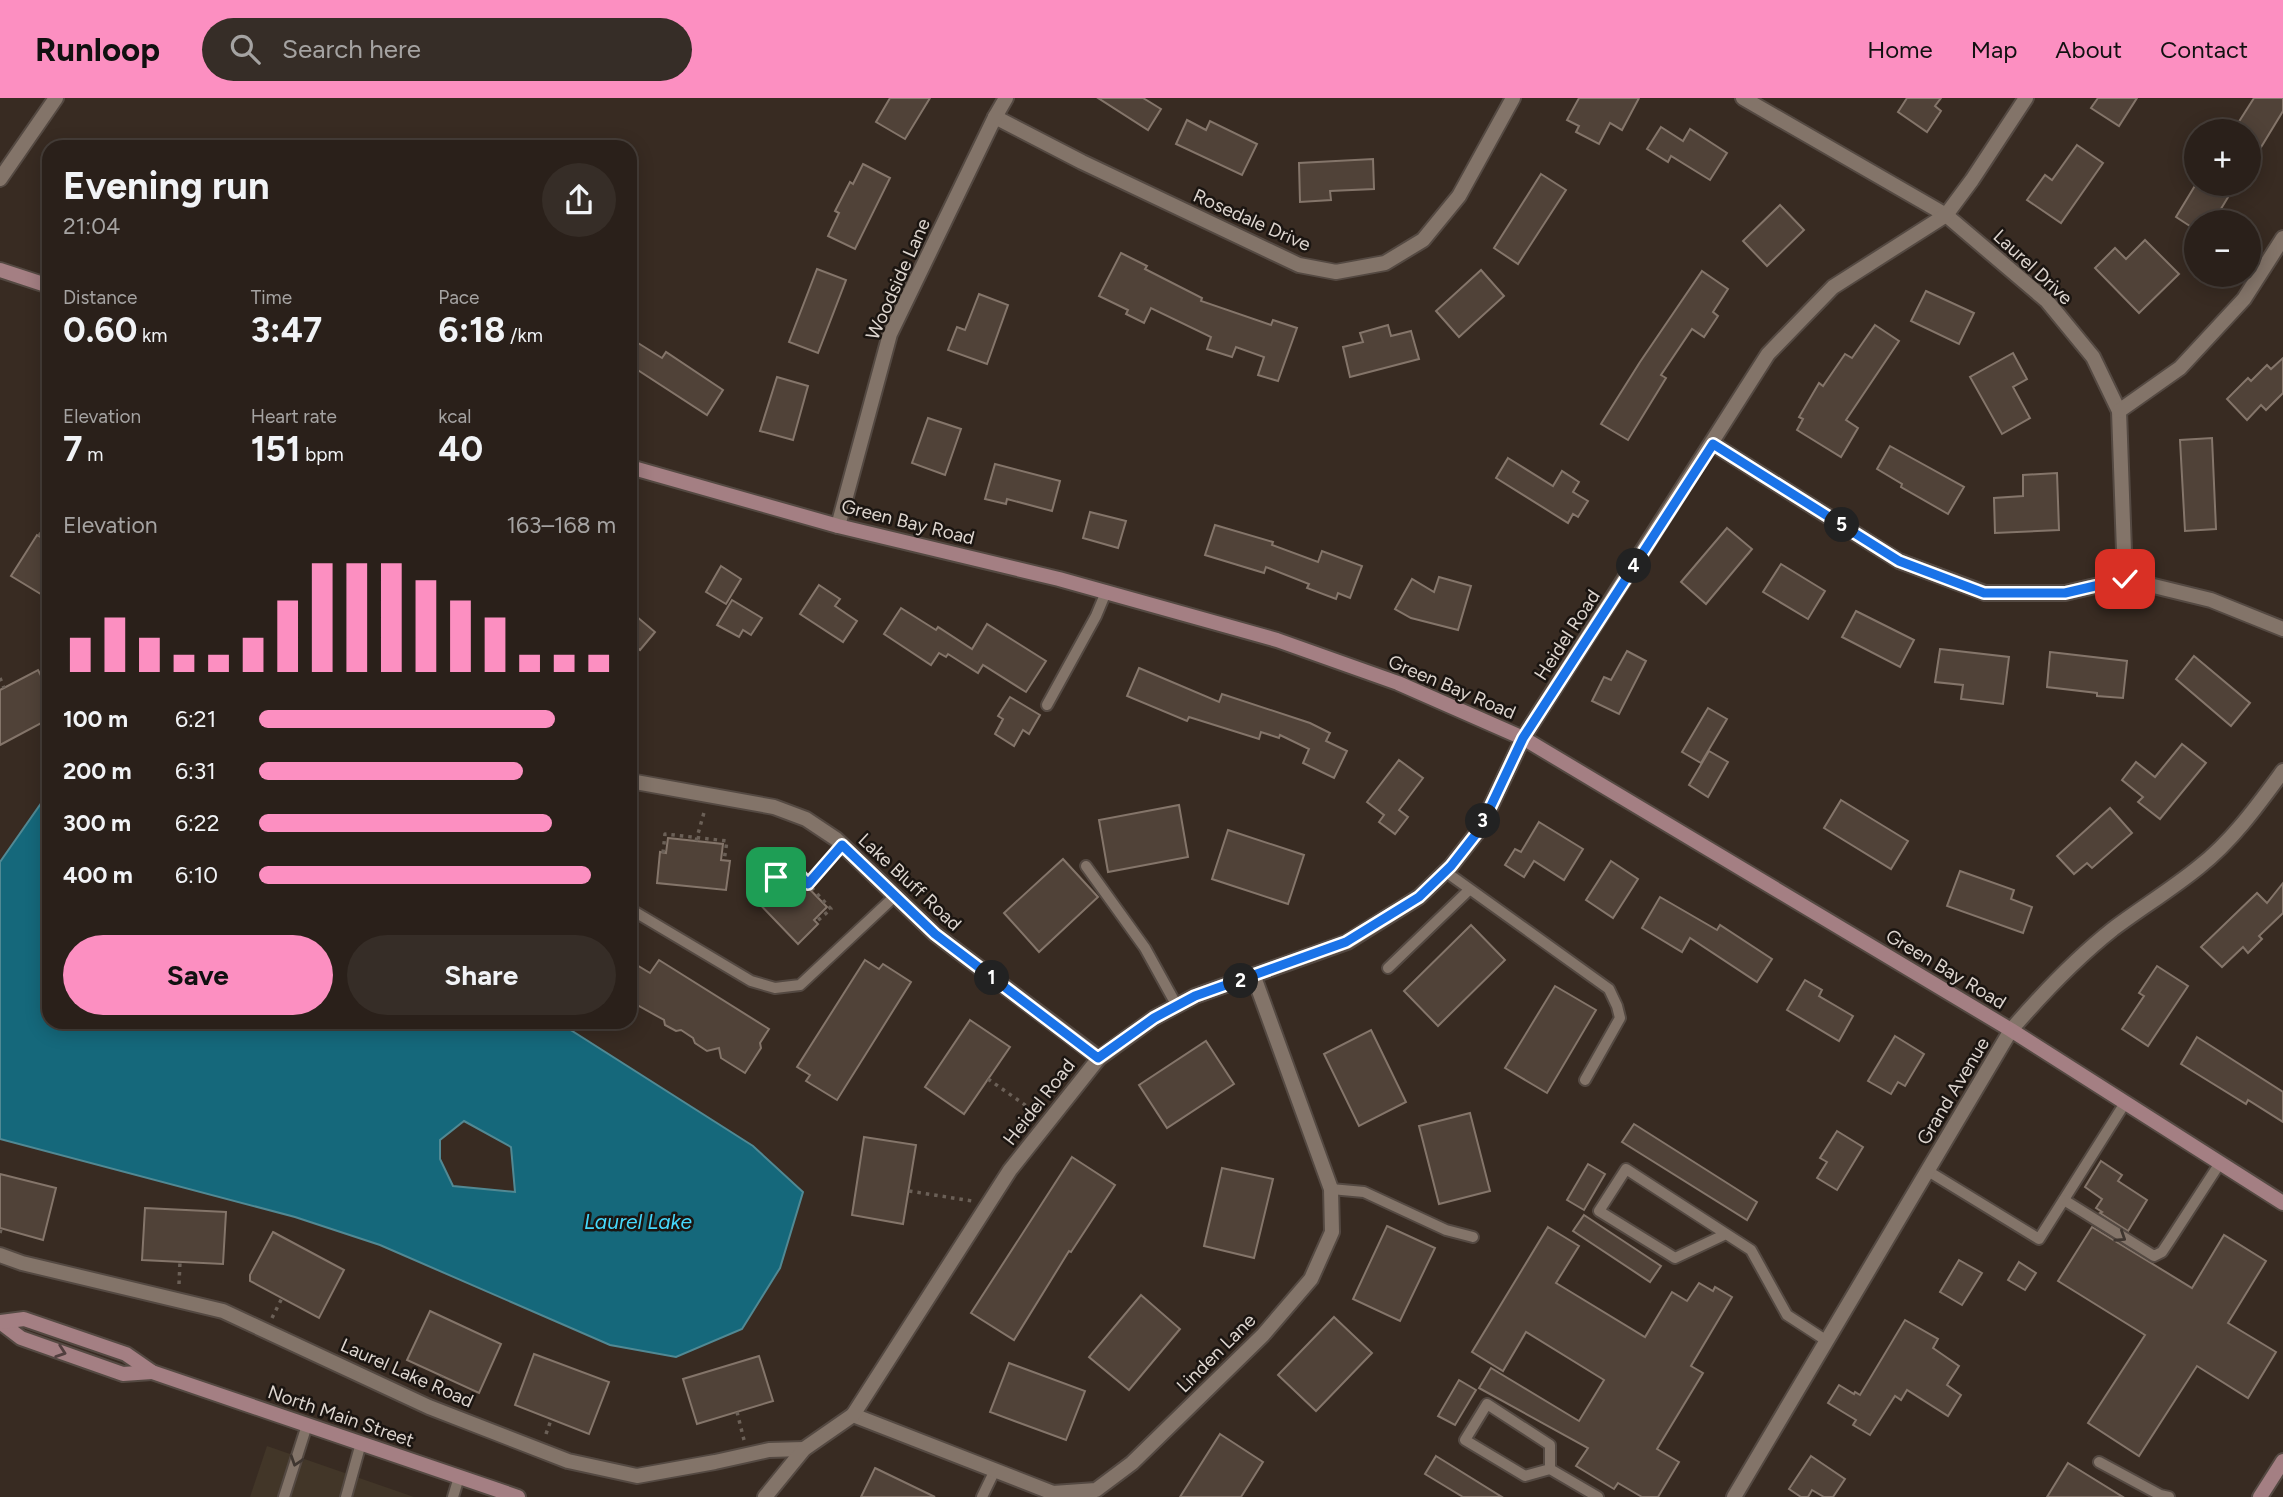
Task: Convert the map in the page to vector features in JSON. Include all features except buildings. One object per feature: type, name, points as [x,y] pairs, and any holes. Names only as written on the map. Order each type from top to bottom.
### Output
[{"type":"street","points":[[0,179],[56,98]]},
{"type":"street","name":"Woodside Lane","points":[[838,526],[891,334],[1006,98]]},
{"type":"street","name":"Rosedale Drive","points":[[995,117],[1082,162],[1299,265],[1336,272],[1385,263],[1423,240],[1459,196],[1513,98]]},
{"type":"street","name":"Laurel Drive","points":[[1743,98],[1946,215],[2047,301],[2092,358],[2119,411],[2125,579]]},
{"type":"street","name":"Heidel Road","points":[[765,1497],[804,1449],[853,1415],[989,1204],[1047,1121],[1098,1058],[1154,1018],[1195,996],[1346,942],[1419,897],[1446,872],[1480,829],[1523,738],[1768,354],[1833,287],[1946,215],[2026,98]]},
{"type":"street","points":[[2119,411],[2180,368],[2244,299],[2283,238]]},
{"type":"street","points":[[0,270],[42,284]]},
{"type":"street","points":[[1713,444],[1899,561],[1984,593],[2065,593],[2125,579],[2211,600],[2283,629]]},
{"type":"street","name":"Green Bay Road","points":[[637,469],[838,526],[1106,592],[1277,640],[1398,683],[1523,738],[2011,1030],[2283,1203]]},
{"type":"street","name":"Grand Avenue","points":[[1734,1497],[2011,1030],[2045,991],[2112,930],[2201,866],[2250,817],[2283,771]]},
{"type":"street","name":"Lake Bluff Road","points":[[637,782],[774,807],[806,819],[842,845],[935,934],[1098,1058]]},
{"type":"street","name":"Linden Lane","points":[[853,1415],[1054,1495],[1097,1490],[1132,1464],[1263,1335],[1311,1279],[1332,1232],[1331,1189],[1254,977]]},
{"type":"street","name":"Laurel Lake Road","points":[[0,1255],[22,1263],[223,1311],[429,1407],[568,1461],[637,1476],[769,1450],[804,1449]]},
{"type":"street","name":"North Main Street","points":[[0,1322],[24,1319],[126,1354],[152,1372],[518,1497]]},
{"type":"street","points":[[2260,1497],[2283,1461]]},
{"type":"lane","points":[[1047,705],[1097,616],[1106,592]]},
{"type":"lane","points":[[1086,866],[1145,948],[1177,1006]]},
{"type":"lane","points":[[1446,872],[1609,989],[1618,1006],[1620,1018],[1585,1080]]},
{"type":"lane","points":[[1388,968],[1469,890]]},
{"type":"lane","points":[[637,913],[751,981],[775,988],[800,985],[895,896]]},
{"type":"lane","points":[[1928,1171],[2039,1239],[2125,1103]]},
{"type":"lane","points":[[2064,1200],[2154,1256],[2165,1247],[2220,1163]]},
{"type":"lane","points":[[1726,1234],[1675,1258],[1599,1211],[1626,1169],[1751,1250],[1787,1315],[1827,1341]]},
{"type":"lane","points":[[1331,1189],[1364,1192],[1446,1230],[1473,1237]]},
{"type":"lane","points":[[1550,1469],[1550,1444],[1487,1404],[1465,1440],[1525,1476],[1550,1469],[1598,1497]]},
{"type":"lane","points":[[284,1497],[307,1425]]},
{"type":"lane","points":[[346,1497],[361,1443]]},
{"type":"lane","points":[[2099,1462],[2160,1495],[2169,1497]]},
{"type":"lane","points":[[982,1497],[995,1470]]},
{"type":"lane","points":[[453,1497],[459,1476]]},
{"type":"path","points":[[39,536],[42,531]]},
{"type":"path","points":[[0,678],[4,688]]},
{"type":"path","points":[[696,839],[709,795]]},
{"type":"path","points":[[663,853],[665,834],[727,841],[724,861]]},
{"type":"path","points":[[808,885],[842,845]]},
{"type":"path","points":[[776,877],[790,864],[831,909],[816,922]]},
{"type":"path","points":[[988,1079],[1047,1121]]},
{"type":"path","points":[[909,1191],[989,1204]]},
{"type":"path","points":[[179,1300],[180,1262]]},
{"type":"path","points":[[737,1412],[747,1455]]},
{"type":"shaded area","points":[[267,1446],[414,1497],[250,1497]]},
{"type":"water","name":"Laurel Lake","points":[[42,802],[42,1029],[569,1029],[753,1146],[803,1192],[780,1268],[742,1329],[676,1357],[610,1345],[380,1245],[295,1217],[0,1139],[0,862]],"holes":[[[464,1121],[511,1147],[515,1192],[453,1186],[440,1159],[440,1140]]]},
{"type":"route","points":[[776,877],[790,864],[808,884],[842,845],[935,934],[1098,1058],[1154,1018],[1195,996],[1346,942],[1419,897],[1451,866],[1480,829],[1523,738],[1713,444],[1899,561],[1984,593],[2065,593],[2125,579]]}]
